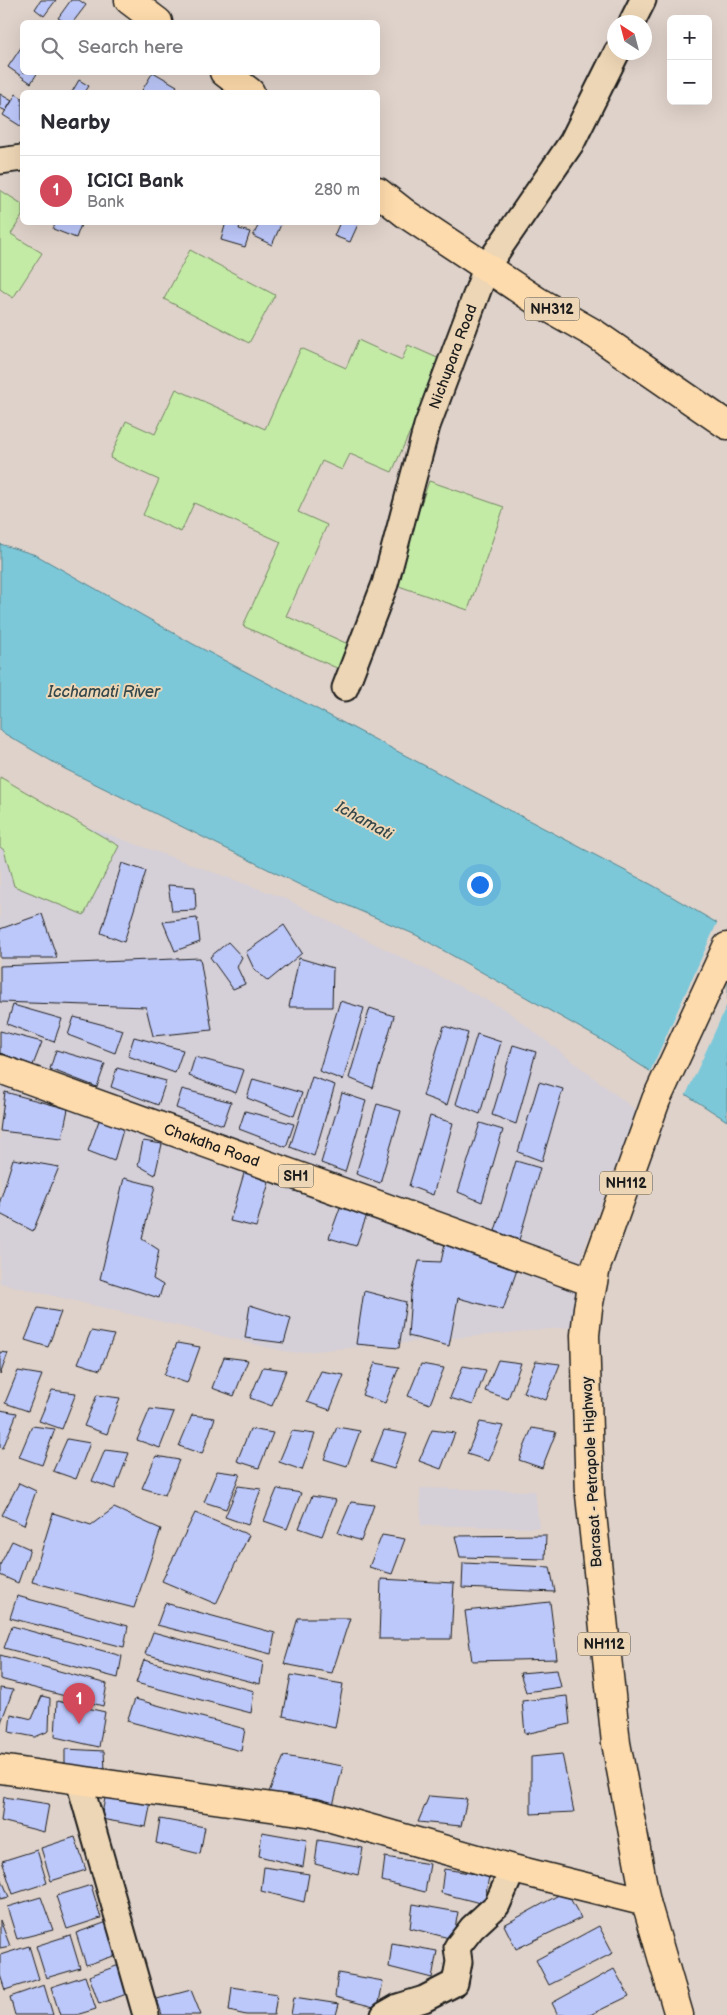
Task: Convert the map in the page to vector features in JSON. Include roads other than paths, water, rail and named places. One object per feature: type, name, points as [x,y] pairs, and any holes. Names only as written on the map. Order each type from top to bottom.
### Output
[{"type":"main road","points":[[129,0],[155,20]]},
{"type":"main road","points":[[228,75],[247,90]]},
{"type":"main road","name":"NH312","points":[[380,194],[406,214],[537,301],[595,334],[727,426]]},
{"type":"main road","name":"Barasat - Petrapole Highway","points":[[680,2015],[646,1902],[616,1743],[591,1504],[585,1334],[592,1282],[656,1100],[727,947]]},
{"type":"main road","name":"Chakdha Road","points":[[0,1070],[592,1282]]},
{"type":"main road","points":[[0,1769],[314,1813],[513,1869],[646,1902]]},
{"type":"street","points":[[636,15],[643,0]]},
{"type":"street","name":"Nichupara Road","points":[[345,688],[385,584],[427,426],[487,266],[572,142],[613,60]]},
{"type":"street","points":[[0,161],[20,158]]},
{"type":"street","points":[[380,205],[406,214]]},
{"type":"street","points":[[79,1781],[146,2015]]},
{"type":"street","points":[[384,2015],[398,2006],[424,1999],[455,1983],[459,1962],[457,1947],[472,1928],[497,1905],[513,1869]]},
{"type":"water","name":"Icchamati River","points":[[0,544],[36,555],[193,644],[654,886],[727,929],[727,1121],[600,1039],[416,935],[302,886],[65,769],[0,731]]},
{"type":"place","name":"ICICI Bank","points":[[79,1724]]},
{"type":"water label","name":"Ichamati","points":[[364,821]]}]
